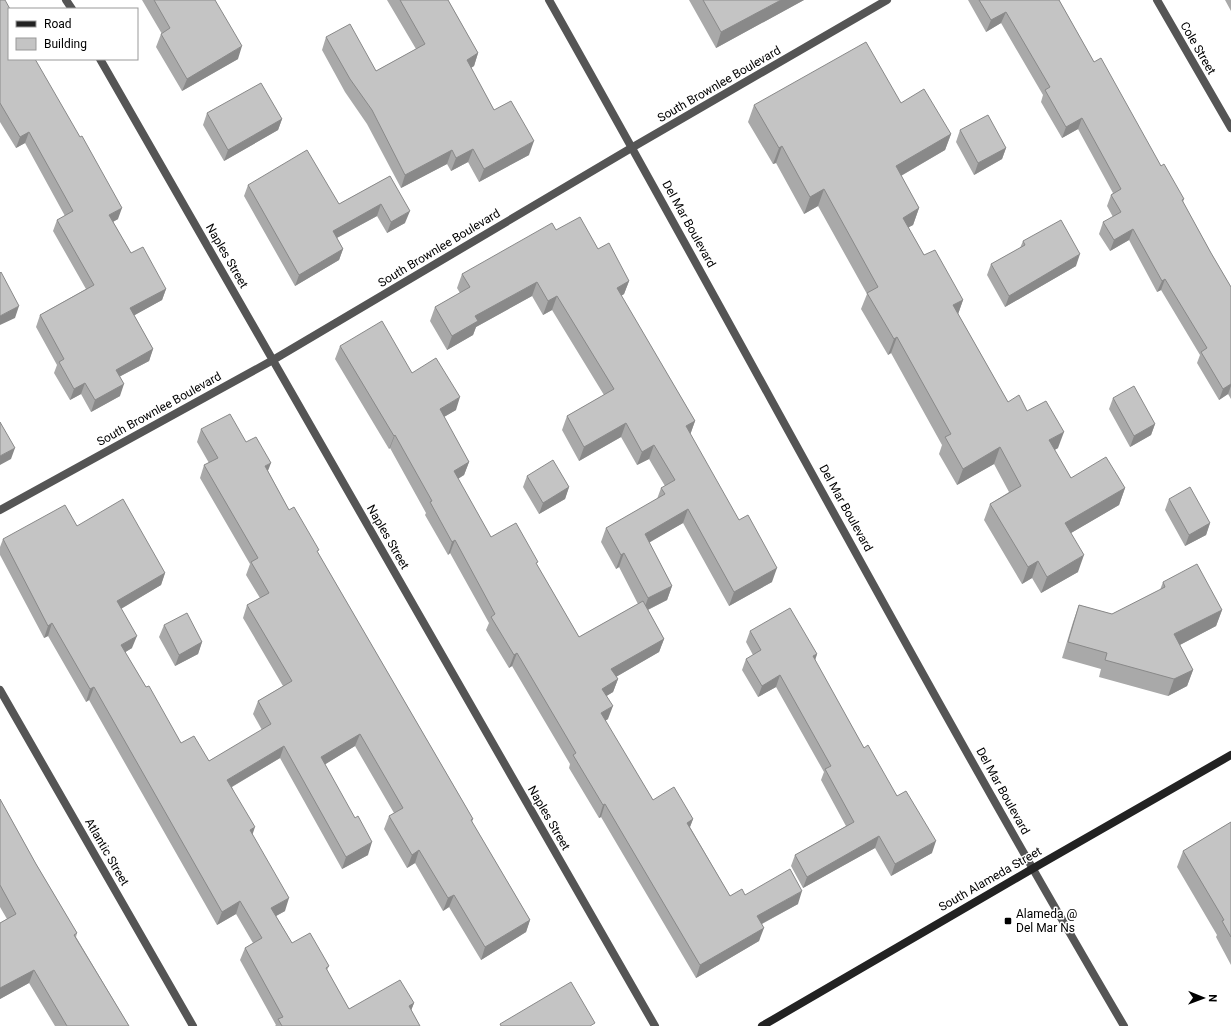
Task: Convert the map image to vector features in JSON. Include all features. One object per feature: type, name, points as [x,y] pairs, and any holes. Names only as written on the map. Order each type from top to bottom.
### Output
[{"type":"main road","name":"South Alameda Street","points":[[762,1026],[1032,869],[1231,756]]},
{"type":"street","name":"Del Mar Boulevard","points":[[549,0],[1032,869],[1124,1026]]},
{"type":"street","name":"South Brownlee Boulevard","points":[[0,510],[273,360],[632,147],[887,0]]},
{"type":"street","name":"Cole Street","points":[[1157,0],[1231,128]]},
{"type":"street","name":"Naples Street","points":[[101,60],[655,1026]]},
{"type":"street","name":"Atlantic Street","points":[[0,690],[193,1026]]},
{"type":"building","points":[[0,0],[5,0],[9,8],[8,8],[8,60],[36,60],[80,137],[82,136],[122,208],[109,215],[131,253],[143,247],[166,289],[130,308],[153,349],[116,370],[124,384],[95,400],[85,383],[74,389],[59,362],[64,359],[40,315],[94,285],[57,220],[73,211],[29,132],[20,137],[0,103]]},
{"type":"building","points":[[154,0],[215,0],[242,46],[187,79],[161,34],[170,28]]},
{"type":"building","points":[[400,0],[448,0],[478,53],[467,60],[494,110],[511,101],[534,141],[484,169],[473,149],[456,158],[452,150],[405,175],[372,110],[350,79],[326,37],[350,24],[376,71],[425,44]]},
{"type":"building","points":[[703,0],[781,0],[721,32]]},
{"type":"building","points":[[979,0],[1059,0],[1094,62],[1101,58],[1161,166],[1164,164],[1184,199],[1182,200],[1231,287],[1231,384],[1223,389],[1201,352],[1207,348],[1165,279],[1162,281],[1133,229],[1114,240],[1103,222],[1121,212],[1111,195],[1121,189],[1082,118],[1066,127],[1045,90],[1050,87],[1006,12],[991,20]]},
{"type":"building","points":[[866,42],[901,103],[924,89],[951,134],[896,166],[919,208],[903,218],[924,255],[935,250],[963,300],[953,305],[1008,402],[1019,395],[1027,411],[1046,401],[1064,432],[1049,440],[1071,478],[1106,457],[1125,488],[1065,523],[1084,555],[1047,577],[1038,561],[1028,567],[990,504],[1021,486],[1000,447],[963,469],[945,437],[951,434],[897,337],[894,339],[867,293],[878,287],[824,189],[810,197],[782,146],[779,148],[754,105]]},
{"type":"building","points":[[261,83],[282,119],[228,150],[207,113]]},
{"type":"building","points":[[988,115],[1006,148],[978,163],[960,130]]},
{"type":"building","points":[[307,150],[339,204],[390,176],[410,211],[391,222],[381,204],[333,231],[343,249],[299,275],[248,185]]},
{"type":"building","points":[[580,217],[598,249],[609,243],[629,281],[617,288],[695,421],[686,426],[739,520],[748,515],[777,568],[734,592],[688,509],[645,534],[672,586],[648,598],[624,553],[621,555],[606,528],[665,494],[661,488],[675,480],[654,445],[642,452],[626,423],[584,447],[567,416],[614,389],[557,296],[548,301],[537,282],[475,316],[478,321],[452,336],[435,307],[470,287],[462,274],[552,223],[556,230]]},
{"type":"building","points":[[1061,220],[1080,254],[1009,296],[991,264],[1025,245],[1023,241]]},
{"type":"building","points":[[1,272],[19,306],[0,316],[0,273]]},
{"type":"building","points":[[382,321],[412,373],[436,358],[460,397],[440,409],[469,462],[454,471],[491,537],[516,523],[538,562],[536,563],[579,637],[643,601],[664,639],[611,669],[618,679],[602,689],[613,706],[601,713],[653,800],[674,787],[693,819],[687,823],[730,896],[742,889],[745,895],[790,869],[802,891],[757,916],[764,928],[700,965],[605,804],[603,805],[573,755],[576,753],[517,653],[514,655],[491,617],[495,614],[455,540],[452,542],[430,502],[432,501],[395,435],[394,436],[340,346]]},
{"type":"building","points":[[1134,386],[1155,424],[1134,436],[1113,398]]},
{"type":"building","points":[[230,414],[246,442],[256,437],[271,463],[265,466],[289,510],[294,507],[319,550],[317,551],[530,920],[485,947],[454,895],[448,898],[419,850],[412,855],[389,816],[403,808],[360,734],[321,757],[355,818],[358,816],[372,842],[346,857],[284,746],[227,780],[255,827],[250,830],[289,898],[271,908],[292,943],[310,933],[329,966],[326,968],[349,1009],[400,980],[414,1003],[409,1006],[420,1026],[282,1026],[278,1019],[283,1017],[245,948],[262,938],[240,901],[222,912],[94,687],[90,689],[52,623],[48,626],[3,539],[65,505],[77,526],[123,499],[165,573],[117,601],[137,636],[121,645],[146,687],[149,686],[181,743],[194,736],[209,761],[271,724],[258,701],[292,681],[247,605],[269,593],[251,562],[258,558],[204,465],[218,458],[201,429]]},
{"type":"building","points":[[0,422],[15,448],[0,456]]},
{"type":"building","points":[[553,460],[569,487],[543,503],[527,476]]},
{"type":"building","points":[[1190,487],[1210,523],[1189,535],[1169,499]]},
{"type":"building","points":[[1197,564],[1222,610],[1174,634],[1193,670],[1174,679],[1105,660],[1107,653],[1068,642],[1079,605],[1112,614],[1165,587],[1163,582]]},
{"type":"building","points":[[790,608],[817,654],[813,656],[864,748],[868,745],[897,796],[906,791],[936,841],[895,864],[879,836],[807,877],[795,855],[854,822],[825,769],[831,766],[780,675],[762,686],[746,659],[761,650],[750,631]]},
{"type":"building","points":[[187,613],[202,642],[179,655],[164,625]]},
{"type":"building","points":[[0,799],[77,933],[74,935],[129,1026],[67,1026],[34,970],[0,988],[0,923],[16,914],[0,885]]},
{"type":"building","points":[[1231,822],[1231,937],[1222,921],[1224,920],[1183,851]]},
{"type":"building","points":[[571,982],[595,1023],[590,1026],[501,1026],[500,1024]]},
{"type":"place","name":"Alameda @ Del Mar Ns","points":[[1008,921]]}]
